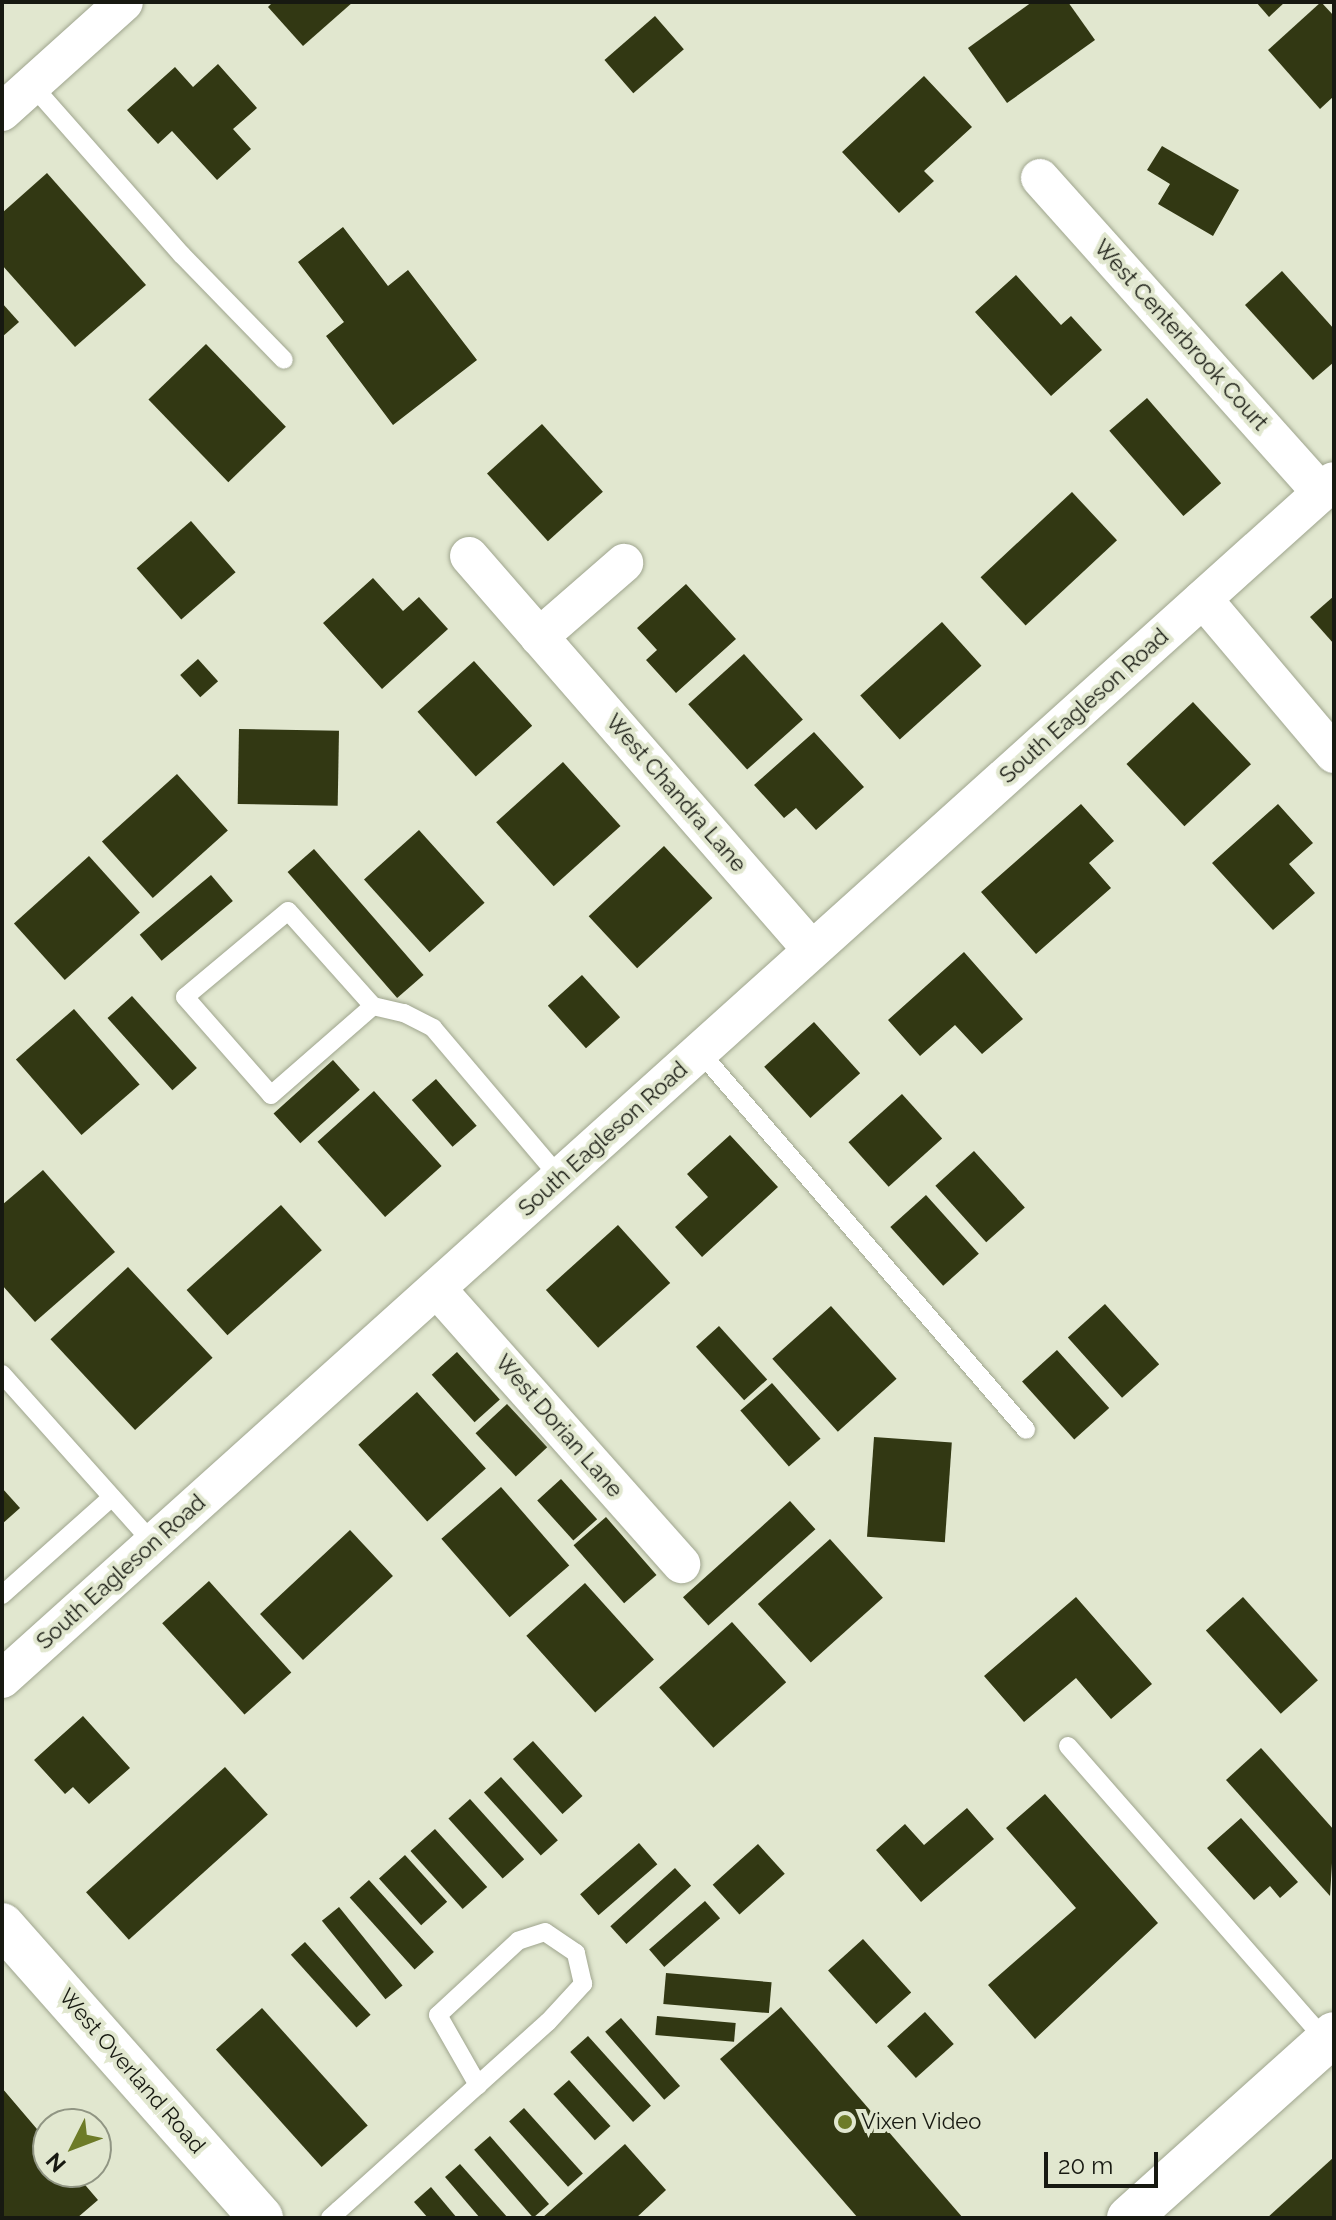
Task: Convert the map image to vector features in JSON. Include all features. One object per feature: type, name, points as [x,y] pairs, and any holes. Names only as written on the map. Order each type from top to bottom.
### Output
[{"type":"main road","name":"West Overland Road","points":[[2,1925],[261,2218]]},
{"type":"main road","points":[[1129,2218],[1330,2038]]},
{"type":"street","points":[[2,112],[124,2]]},
{"type":"street","name":"West Centerbrook Court","points":[[1040,178],[1328,487]]},
{"type":"street","name":"South Eagleson Road","points":[[2,1679],[1328,487]]},
{"type":"street","name":"West Chandra Lane","points":[[469,556],[812,950]]},
{"type":"street","points":[[539,637],[624,563]]},
{"type":"street","points":[[1203,599],[1334,754]]},
{"type":"street","name":"West Dorian Lane","points":[[437,1289],[681,1564]]},
{"type":"lane","points":[[32,85],[182,255],[284,360]]},
{"type":"lane","points":[[373,1006],[271,1095],[185,997],[288,911],[373,1006],[404,1013],[433,1028],[560,1178]]},
{"type":"lane","points":[[700,1052],[1026,1430]]},
{"type":"lane","points":[[2,1374],[153,1543]]},
{"type":"lane","points":[[2,1595],[112,1497]]},
{"type":"lane","points":[[1068,1746],[1330,2038]]},
{"type":"lane","points":[[330,2218],[478,2085],[583,1984],[576,1953],[545,1932],[518,1941],[438,2015],[478,2085]]},
{"type":"building","points":[[273,2],[353,2],[303,46],[268,7]]},
{"type":"building","points":[[1032,2],[1068,2],[1095,40],[1007,103],[968,48]]},
{"type":"building","points":[[1256,2],[1285,2],[1269,17]]},
{"type":"building","points":[[1321,2],[1334,16],[1334,96],[1320,109],[1268,50]]},
{"type":"building","points":[[655,16],[684,49],[633,93],[604,60]]},
{"type":"building","points":[[218,64],[257,108],[233,129],[251,149],[217,180],[172,131],[158,144],[127,110],[175,67],[193,87]]},
{"type":"building","points":[[924,76],[972,127],[924,171],[934,181],[899,213],[842,152]]},
{"type":"building","points":[[1162,146],[1239,190],[1213,236],[1158,204],[1170,184],[1147,170]]},
{"type":"building","points":[[47,173],[146,285],[75,347],[2,265],[2,213]]},
{"type":"building","points":[[343,227],[388,286],[408,270],[477,360],[393,425],[326,336],[344,322],[298,262]]},
{"type":"building","points":[[1282,271],[1334,329],[1334,362],[1313,380],[1245,305]]},
{"type":"building","points":[[1016,275],[1061,325],[1071,316],[1102,350],[1051,396],[975,312]]},
{"type":"building","points":[[2,303],[19,322],[2,337]]},
{"type":"building","points":[[206,344],[286,427],[228,482],[148,400]]},
{"type":"building","points":[[1147,398],[1221,483],[1183,516],[1109,431]]},
{"type":"building","points":[[542,424],[603,492],[548,541],[487,474]]},
{"type":"building","points":[[1072,492],[1117,540],[1026,626],[981,577]]},
{"type":"building","points":[[191,521],[236,572],[181,620],[137,568]]},
{"type":"building","points":[[373,578],[403,611],[419,597],[448,629],[382,689],[323,623]]},
{"type":"building","points":[[686,584],[736,639],[676,693],[646,660],[657,650],[637,628]]},
{"type":"building","points":[[1334,596],[1334,644],[1310,617]]},
{"type":"building","points":[[942,622],[981,666],[900,739],[860,696]]},
{"type":"building","points":[[744,654],[803,719],[747,770],[688,704]]},
{"type":"building","points":[[198,659],[218,681],[200,697],[180,675]]},
{"type":"building","points":[[474,661],[532,726],[476,777],[418,712]]},
{"type":"building","points":[[1193,702],[1251,764],[1184,826],[1126,764]]},
{"type":"building","points":[[239,729],[339,731],[338,806],[238,804]]},
{"type":"building","points":[[814,732],[864,787],[816,830],[796,808],[784,818],[754,785]]},
{"type":"building","points":[[563,762],[621,826],[554,886],[496,822]]},
{"type":"building","points":[[177,774],[228,830],[153,898],[102,842]]},
{"type":"building","points":[[1081,804],[1114,841],[1089,863],[1111,888],[1036,954],[981,892]]},
{"type":"building","points":[[1278,804],[1313,843],[1289,864],[1315,893],[1273,930],[1212,863]]},
{"type":"building","points":[[419,830],[485,903],[430,952],[364,880]]},
{"type":"building","points":[[664,846],[712,898],[637,968],[589,916]]},
{"type":"building","points":[[314,849],[424,975],[397,998],[288,872]]},
{"type":"building","points":[[89,856],[140,912],[65,980],[14,924]]},
{"type":"building","points":[[211,875],[233,901],[162,961],[140,935]]},
{"type":"building","points":[[964,952],[1023,1019],[982,1054],[955,1025],[920,1056],[888,1020]]},
{"type":"building","points":[[582,975],[620,1017],[586,1048],[548,1006]]},
{"type":"building","points":[[132,996],[197,1068],[172,1090],[107,1018]]},
{"type":"building","points":[[74,1009],[140,1084],[81,1135],[16,1060]]},
{"type":"building","points":[[814,1022],[860,1073],[810,1118],[764,1067]]},
{"type":"building","points":[[333,1060],[360,1090],[300,1143],[274,1114]]},
{"type":"building","points":[[436,1079],[477,1126],[453,1147],[412,1100]]},
{"type":"building","points":[[374,1091],[442,1166],[385,1217],[318,1142]]},
{"type":"building","points":[[902,1094],[942,1139],[889,1187],[848,1142]]},
{"type":"building","points":[[730,1135],[778,1187],[702,1257],[675,1227],[708,1197],[687,1174]]},
{"type":"building","points":[[974,1151],[1025,1207],[986,1242],[935,1186]]},
{"type":"building","points":[[43,1170],[115,1252],[35,1322],[2,1285],[2,1205]]},
{"type":"building","points":[[926,1195],[979,1254],[943,1286],[890,1227]]},
{"type":"building","points":[[281,1205],[322,1250],[227,1335],[187,1290]]},
{"type":"building","points":[[618,1225],[670,1283],[598,1348],[546,1290]]},
{"type":"building","points":[[128,1267],[213,1358],[135,1430],[50,1339]]},
{"type":"building","points":[[1105,1304],[1159,1364],[1122,1398],[1068,1337]]},
{"type":"building","points":[[831,1306],[897,1379],[838,1432],[772,1359]]},
{"type":"building","points":[[719,1326],[767,1380],[744,1400],[696,1347]]},
{"type":"building","points":[[1057,1350],[1109,1408],[1074,1439],[1022,1381]]},
{"type":"building","points":[[457,1352],[500,1400],[475,1422],[432,1375]]},
{"type":"building","points":[[772,1383],[821,1439],[789,1466],[740,1411]]},
{"type":"building","points":[[417,1392],[486,1469],[427,1521],[358,1445]]},
{"type":"building","points":[[507,1404],[547,1447],[516,1476],[476,1433]]},
{"type":"building","points":[[874,1437],[952,1442],[945,1542],[867,1537]]},
{"type":"building","points":[[561,1479],[597,1519],[573,1541],[537,1500]]},
{"type":"building","points":[[501,1487],[569,1565],[510,1617],[441,1539]]},
{"type":"building","points":[[2,1488],[20,1508],[2,1524]]},
{"type":"building","points":[[790,1501],[815,1529],[708,1626],[683,1597]]},
{"type":"building","points":[[606,1517],[657,1575],[624,1603],[574,1545]]},
{"type":"building","points":[[350,1530],[393,1576],[303,1660],[260,1614]]},
{"type":"building","points":[[830,1539],[883,1598],[811,1663],[758,1604]]},
{"type":"building","points":[[209,1581],[291,1672],[244,1715],[162,1623]]},
{"type":"building","points":[[585,1583],[654,1660],[595,1712],[526,1636]]},
{"type":"building","points":[[1076,1597],[1152,1684],[1111,1719],[1076,1678],[1024,1722],[984,1676]]},
{"type":"building","points":[[1243,1597],[1318,1680],[1281,1714],[1206,1630]]},
{"type":"building","points":[[732,1622],[786,1682],[713,1748],[659,1688]]},
{"type":"building","points":[[83,1716],[130,1768],[89,1804],[73,1787],[65,1794],[34,1760]]},
{"type":"building","points":[[533,1741],[583,1796],[562,1814],[513,1759]]},
{"type":"building","points":[[1261,1748],[1334,1830],[1330,1896],[1226,1780]]},
{"type":"building","points":[[225,1767],[268,1815],[129,1940],[86,1892]]},
{"type":"building","points":[[501,1777],[558,1840],[541,1856],[484,1792]]},
{"type":"building","points":[[1045,1794],[1158,1923],[1035,2039],[988,1985],[1076,1908],[1006,1828]]},
{"type":"building","points":[[470,1799],[524,1859],[503,1879],[448,1818]]},
{"type":"building","points":[[967,1808],[994,1839],[921,1902],[876,1850],[905,1824],[924,1845]]},
{"type":"building","points":[[1241,1818],[1298,1882],[1280,1898],[1270,1886],[1254,1900],[1207,1848]]},
{"type":"building","points":[[435,1829],[487,1887],[463,1909],[410,1851]]},
{"type":"building","points":[[639,1843],[657,1864],[599,1915],[580,1894]]},
{"type":"building","points":[[758,1844],[785,1874],[739,1915],[713,1885]]},
{"type":"building","points":[[405,1855],[447,1902],[421,1925],[379,1878]]},
{"type":"building","points":[[675,1868],[691,1886],[626,1944],[610,1926]]},
{"type":"building","points":[[369,1880],[434,1952],[415,1969],[350,1897]]},
{"type":"building","points":[[705,1901],[720,1918],[664,1967],[649,1950]]},
{"type":"building","points":[[339,1907],[403,1985],[385,1999],[322,1921]]},
{"type":"building","points":[[863,1939],[911,1993],[876,2024],[828,1970]]},
{"type":"building","points":[[305,1942],[371,2015],[356,2028],[291,1955]]},
{"type":"building","points":[[666,1973],[772,1982],[769,2013],[663,2004]]},
{"type":"building","points":[[781,2007],[963,2218],[858,2218],[720,2059]]},
{"type":"building","points":[[262,2008],[368,2125],[322,2167],[216,2049]]},
{"type":"building","points":[[925,2012],[954,2044],[916,2078],[887,2046]]},
{"type":"building","points":[[657,2016],[736,2023],[734,2042],[655,2035]]},
{"type":"building","points":[[621,2018],[680,2086],[664,2100],[605,2032]]},
{"type":"building","points":[[588,2036],[651,2106],[633,2122],[570,2052]]},
{"type":"building","points":[[569,2080],[610,2126],[595,2140],[553,2094]]},
{"type":"building","points":[[2,2088],[32,2123],[32,2188],[88,2188],[98,2200],[77,2218],[2,2218]]},
{"type":"building","points":[[524,2108],[583,2173],[568,2187],[509,2121]]},
{"type":"building","points":[[490,2136],[549,2204],[533,2218],[474,2150]]},
{"type":"building","points":[[625,2144],[666,2190],[636,2218],[542,2218]]},
{"type":"building","points":[[1334,2157],[1334,2218],[1267,2218]]},
{"type":"building","points":[[460,2164],[508,2218],[480,2218],[445,2177]]},
{"type":"building","points":[[431,2187],[457,2218],[428,2218],[414,2202]]},
{"type":"place","name":"Vixen Video","points":[[845,2122]]}]
